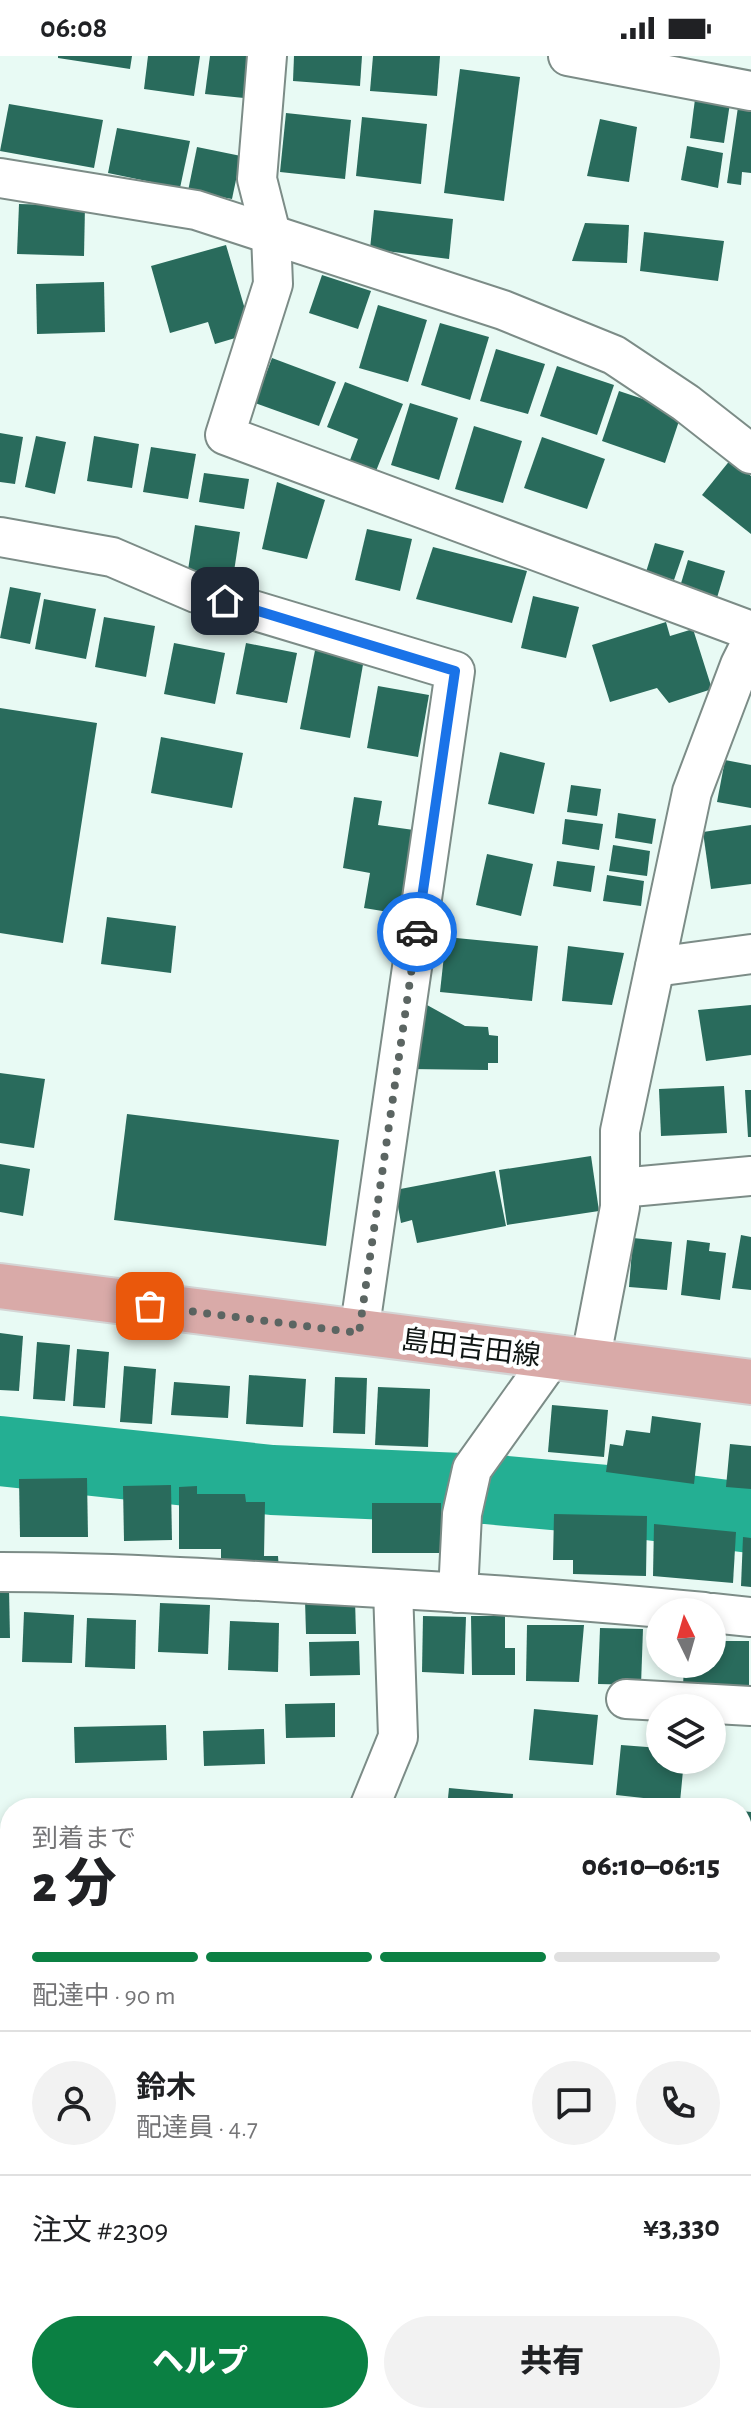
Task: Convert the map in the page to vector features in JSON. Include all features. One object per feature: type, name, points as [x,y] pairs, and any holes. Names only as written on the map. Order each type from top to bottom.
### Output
[{"type":"main road","name":"島田吉田線","points":[[0,1286],[751,1382]]},
{"type":"street","points":[[267,56],[257,179],[271,234],[273,284],[225,435],[751,631]]},
{"type":"street","points":[[568,56],[751,91]]},
{"type":"street","points":[[0,178],[196,210],[503,310],[614,355],[686,403],[751,454]]},
{"type":"street","points":[[0,537],[112,557],[196,593],[455,671],[359,1333]]},
{"type":"street","points":[[458,1593],[462,1514],[472,1469],[571,1359],[620,1207],[620,1131],[692,792],[751,643]]},
{"type":"street","points":[[655,967],[751,954]]},
{"type":"street","points":[[620,1188],[751,1176]]},
{"type":"street","points":[[0,1572],[88,1572],[573,1599],[646,1606]]},
{"type":"street","points":[[373,1798],[398,1737],[393,1589]]},
{"type":"street","points":[[726,1614],[751,1617]]},
{"type":"street","points":[[626,1699],[751,1706]]},
{"type":"building","points":[[58,56],[132,56],[130,69]]},
{"type":"building","points":[[148,56],[200,56],[194,96],[144,89]]},
{"type":"building","points":[[210,56],[249,56],[244,98],[205,94]]},
{"type":"building","points":[[294,56],[362,56],[360,86],[293,81]]},
{"type":"building","points":[[373,56],[440,56],[437,96],[370,91]]},
{"type":"building","points":[[460,69],[520,77],[504,201],[444,193]]},
{"type":"building","points":[[695,99],[730,103],[724,143],[690,138]]},
{"type":"building","points":[[9,104],[103,120],[94,168],[0,151]]},
{"type":"building","points":[[738,107],[751,109],[751,173],[742,172],[741,185],[727,183]]},
{"type":"building","points":[[286,113],[351,120],[345,179],[280,172]]},
{"type":"building","points":[[362,117],[427,124],[421,184],[356,176]]},
{"type":"building","points":[[600,119],[637,127],[629,182],[587,176]]},
{"type":"building","points":[[117,128],[190,141],[180,188],[108,173]]},
{"type":"building","points":[[687,146],[723,153],[718,188],[681,180]]},
{"type":"building","points":[[197,147],[241,156],[232,199],[188,191]]},
{"type":"building","points":[[19,204],[85,206],[84,256],[17,254]]},
{"type":"building","points":[[374,210],[453,219],[449,259],[370,249]]},
{"type":"building","points":[[585,223],[629,225],[627,263],[572,261]]},
{"type":"building","points":[[644,232],[724,241],[718,281],[640,271]]},
{"type":"building","points":[[226,245],[252,333],[215,344],[208,322],[170,333],[151,266]]},
{"type":"building","points":[[322,275],[371,291],[358,329],[309,313]]},
{"type":"building","points":[[104,282],[105,332],[37,334],[36,284]]},
{"type":"building","points":[[378,305],[427,320],[408,382],[359,368]]},
{"type":"building","points":[[440,323],[489,337],[470,400],[421,385]]},
{"type":"building","points":[[496,349],[545,364],[528,414],[480,401]]},
{"type":"building","points":[[272,358],[336,382],[319,426],[255,403]]},
{"type":"building","points":[[557,366],[614,385],[597,435],[540,416]]},
{"type":"building","points":[[345,382],[403,404],[376,471],[350,460],[358,439],[327,427]]},
{"type":"building","points":[[619,391],[682,412],[665,463],[602,441]]},
{"type":"building","points":[[410,403],[458,418],[439,480],[391,465]]},
{"type":"building","points":[[474,426],[522,441],[503,503],[455,489]]},
{"type":"building","points":[[0,433],[23,437],[15,484],[0,482]]},
{"type":"building","points":[[36,436],[66,442],[55,494],[25,487]]},
{"type":"building","points":[[94,436],[139,444],[132,488],[87,481]]},
{"type":"building","points":[[542,437],[605,459],[587,509],[524,488]]},
{"type":"building","points":[[151,447],[196,454],[188,499],[143,492]]},
{"type":"building","points":[[731,459],[751,476],[751,534],[702,495]]},
{"type":"building","points":[[204,473],[249,479],[244,509],[199,502]]},
{"type":"building","points":[[277,482],[325,500],[307,559],[262,549]]},
{"type":"building","points":[[195,525],[240,532],[233,578],[188,570]]},
{"type":"building","points":[[367,529],[412,539],[400,591],[355,580]]},
{"type":"building","points":[[655,543],[684,551],[674,580],[646,572]]},
{"type":"building","points":[[433,547],[527,571],[512,623],[416,599]]},
{"type":"building","points":[[688,560],[725,571],[716,601],[679,590]]},
{"type":"building","points":[[10,587],[41,593],[30,644],[0,638]]},
{"type":"building","points":[[533,596],[579,607],[566,658],[521,648]]},
{"type":"building","points":[[44,599],[96,609],[86,659],[35,649]]},
{"type":"building","points":[[104,617],[155,626],[146,677],[95,667]]},
{"type":"building","points":[[666,622],[670,636],[693,629],[712,689],[669,703],[657,688],[610,702],[592,645]]},
{"type":"building","points":[[174,643],[225,653],[215,704],[164,694]]},
{"type":"building","points":[[246,643],[297,653],[287,703],[236,694]]},
{"type":"building","points":[[316,645],[364,659],[350,738],[300,729]]},
{"type":"building","points":[[378,686],[429,695],[418,757],[367,748]]},
{"type":"building","points":[[0,708],[97,723],[63,943],[0,933]]},
{"type":"building","points":[[161,737],[243,753],[232,808],[151,793]]},
{"type":"building","points":[[500,752],[545,763],[534,814],[488,804]]},
{"type":"building","points":[[725,760],[751,765],[751,808],[717,802]]},
{"type":"building","points":[[571,785],[601,789],[597,816],[567,812]]},
{"type":"building","points":[[354,797],[382,801],[378,825],[421,831],[407,915],[364,908],[370,873],[343,868]]},
{"type":"building","points":[[618,813],[656,819],[652,844],[615,838]]},
{"type":"building","points":[[565,819],[603,824],[599,850],[562,844]]},
{"type":"building","points":[[751,825],[751,884],[711,889],[703,832]]},
{"type":"building","points":[[613,845],[650,851],[647,876],[609,871]]},
{"type":"building","points":[[487,854],[533,864],[521,916],[476,905]]},
{"type":"building","points":[[557,861],[595,866],[591,892],[553,886]]},
{"type":"building","points":[[607,875],[644,881],[641,906],[603,901]]},
{"type":"building","points":[[107,917],[176,926],[171,973],[101,964]]},
{"type":"building","points":[[446,937],[538,946],[532,1001],[440,992]]},
{"type":"building","points":[[568,946],[624,953],[612,1005],[562,1001]]},
{"type":"building","points":[[418,1000],[465,1026],[488,1027],[489,1035],[498,1036],[498,1063],[488,1063],[488,1070],[409,1069]]},
{"type":"building","points":[[751,1005],[751,1055],[706,1061],[698,1010]]},
{"type":"building","points":[[0,1073],[45,1079],[34,1148],[0,1143]]},
{"type":"building","points":[[724,1086],[727,1133],[661,1136],[659,1089]]},
{"type":"building","points":[[745,1090],[751,1090],[751,1137],[748,1137]]},
{"type":"building","points":[[127,1114],[339,1140],[326,1246],[114,1220]]},
{"type":"building","points":[[591,1156],[599,1211],[507,1225],[499,1170]]},
{"type":"building","points":[[0,1164],[30,1169],[23,1216],[0,1212]]},
{"type":"building","points":[[495,1171],[506,1226],[417,1243],[412,1220],[401,1223],[395,1190]]},
{"type":"building","points":[[741,1235],[751,1237],[751,1290],[732,1288]]},
{"type":"building","points":[[633,1238],[672,1242],[667,1290],[629,1287]]},
{"type":"building","points":[[687,1240],[710,1243],[709,1251],[726,1253],[720,1300],[681,1295]]},
{"type":"building","points":[[0,1333],[23,1336],[19,1391],[0,1390]]},
{"type":"building","points":[[37,1342],[70,1345],[65,1401],[33,1399]]},
{"type":"building","points":[[77,1349],[109,1352],[105,1408],[73,1406]]},
{"type":"building","points":[[124,1366],[156,1369],[152,1424],[120,1422]]},
{"type":"building","points":[[249,1375],[306,1379],[303,1427],[246,1424]]},
{"type":"building","points":[[335,1377],[367,1378],[365,1434],[333,1433]]},
{"type":"building","points":[[174,1382],[230,1386],[228,1418],[171,1415]]},
{"type":"building","points":[[378,1387],[430,1389],[428,1447],[375,1445]]},
{"type":"building","points":[[552,1405],[608,1410],[604,1457],[548,1452]]},
{"type":"building","points":[[652,1416],[701,1423],[694,1484],[606,1472],[610,1444],[623,1446],[626,1430],[650,1433]]},
{"type":"building","points":[[730,1444],[751,1446],[751,1489],[726,1487]]},
{"type":"building","points":[[87,1478],[88,1537],[20,1537],[19,1479]]},
{"type":"building","points":[[171,1485],[172,1540],[124,1541],[123,1486]]},
{"type":"building","points":[[197,1486],[197,1494],[245,1494],[246,1502],[265,1502],[264,1556],[278,1556],[279,1570],[221,1570],[221,1549],[179,1549],[179,1487]]},
{"type":"building","points":[[372,1503],[441,1503],[441,1553],[372,1553]]},
{"type":"building","points":[[554,1514],[647,1516],[646,1576],[573,1574],[573,1560],[553,1560]]},
{"type":"building","points":[[654,1524],[736,1532],[733,1583],[653,1576]]},
{"type":"building","points":[[743,1537],[751,1538],[751,1587],[741,1586]]},
{"type":"building","points":[[9,1589],[10,1638],[0,1638],[0,1590]]},
{"type":"building","points":[[305,1600],[355,1600],[356,1634],[306,1634]]},
{"type":"building","points":[[160,1603],[210,1605],[208,1654],[158,1652]]},
{"type":"building","points":[[24,1612],[74,1615],[72,1663],[22,1662]]},
{"type":"building","points":[[423,1616],[466,1617],[464,1674],[422,1672]]},
{"type":"building","points":[[471,1616],[505,1616],[505,1648],[515,1648],[515,1675],[472,1675]]},
{"type":"building","points":[[87,1618],[136,1620],[135,1669],[85,1667]]},
{"type":"building","points":[[230,1621],[279,1623],[278,1672],[228,1670]]},
{"type":"building","points":[[527,1625],[584,1625],[579,1682],[526,1681]]},
{"type":"building","points":[[600,1628],[643,1629],[641,1685],[598,1684]]},
{"type":"building","points":[[359,1641],[360,1675],[310,1676],[309,1642]]},
{"type":"building","points":[[726,1641],[749,1641],[749,1687],[683,1687],[683,1678],[726,1678]]},
{"type":"building","points":[[335,1703],[335,1737],[286,1738],[285,1704]]},
{"type":"building","points":[[534,1709],[598,1715],[593,1765],[529,1760]]},
{"type":"building","points":[[166,1725],[167,1760],[75,1763],[74,1727]]},
{"type":"building","points":[[264,1729],[265,1764],[204,1766],[203,1731]]},
{"type":"building","points":[[621,1745],[646,1747],[646,1774],[683,1774],[680,1798],[616,1795]]},
{"type":"building","points":[[449,1788],[513,1794],[513,1798],[448,1798]]},
{"type":"waterway","points":[[0,1451],[272,1480],[485,1489],[751,1518]]},
{"type":"way so far","points":[[150,1306],[359,1333],[417,932]]},
{"type":"route","points":[[225,601],[455,671],[417,932]]}]
